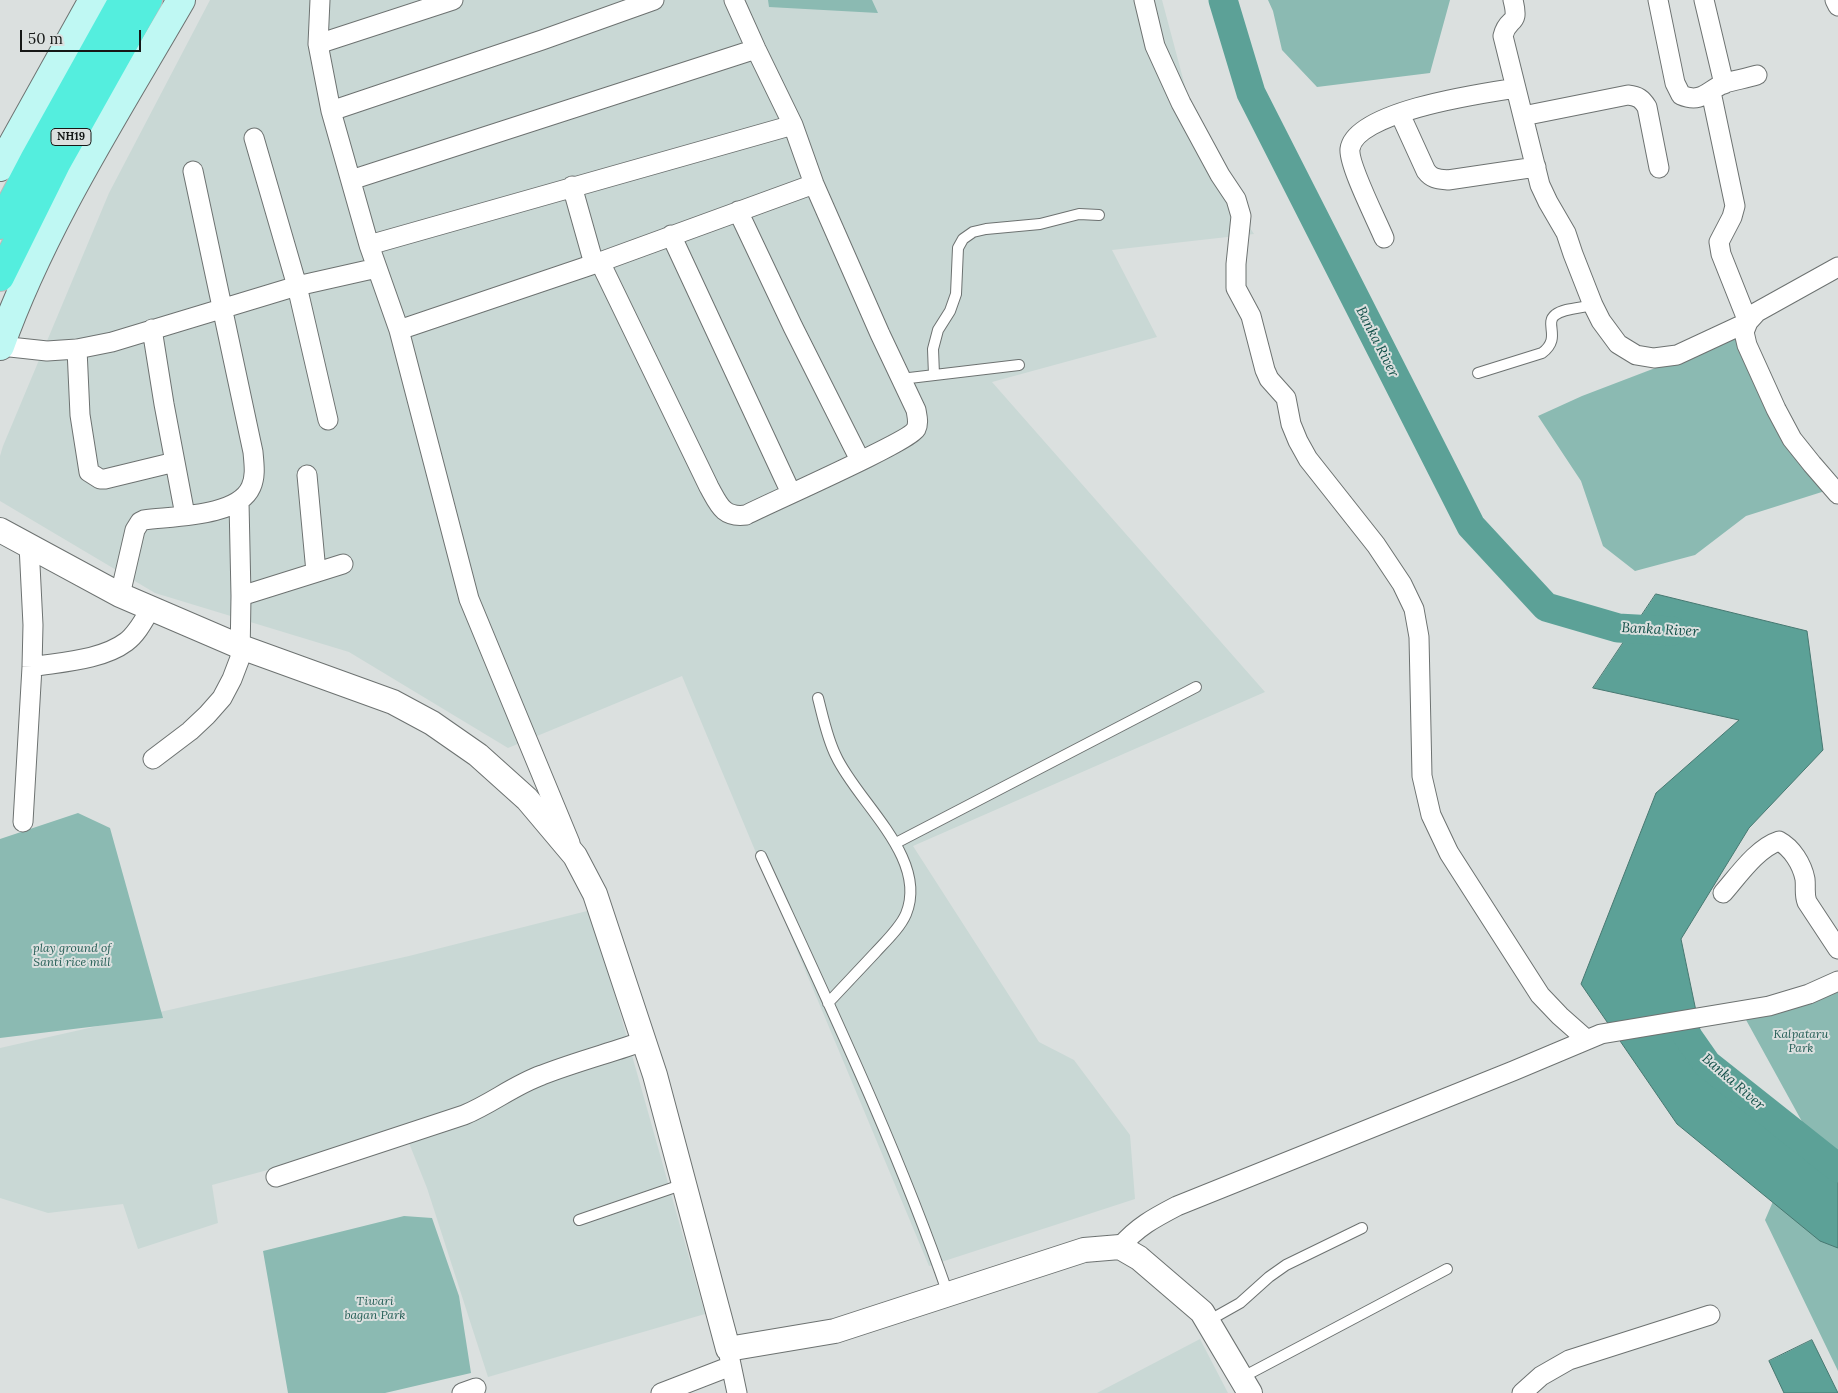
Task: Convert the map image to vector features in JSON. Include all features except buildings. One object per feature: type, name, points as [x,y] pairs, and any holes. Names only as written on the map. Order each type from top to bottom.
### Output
[{"type":"highway","name":"NH19","points":[[0,224],[123,0]]},
{"type":"highway","name":"NH19","points":[[0,277],[56,164],[148,0]]},
{"type":"main road","points":[[0,167],[93,0]]},
{"type":"main road","points":[[0,346],[11,315],[65,201],[181,0]]},
{"type":"street","points":[[320,0],[318,44],[331,111],[369,245],[399,330],[469,599],[575,856],[595,894],[655,1075],[730,1358],[737,1393]]},
{"type":"street","points":[[318,44],[453,0]]},
{"type":"street","points":[[331,111],[654,0]]},
{"type":"street","points":[[572,186],[597,263],[720,506],[727,514],[736,516],[746,515],[910,435],[916,429],[918,420],[916,410],[814,184],[793,125],[734,0]]},
{"type":"street","points":[[1144,0],[1155,46],[1162,62],[1181,103],[1220,175],[1236,199],[1241,216],[1236,264],[1236,288],[1251,316],[1265,370],[1269,379],[1286,398],[1291,424],[1308,459],[1376,545],[1402,584],[1414,609],[1419,637],[1422,776],[1431,815],[1449,853],[1540,995],[1560,1016],[1593,1036]]},
{"type":"street","points":[[1513,0],[1516,18],[1507,26],[1503,36],[1540,185],[1566,233],[1601,321],[1618,344],[1636,354],[1654,358],[1677,355],[1748,322]]},
{"type":"street","points":[[1658,0],[1675,83],[1681,95],[1690,99],[1704,96],[1718,88],[1757,75]]},
{"type":"street","points":[[1704,0],[1735,206],[1720,242],[1721,254],[1748,322]]},
{"type":"street","points":[[1835,0],[1838,6]]},
{"type":"street","points":[[351,180],[756,50]]},
{"type":"street","points":[[1384,238],[1353,166],[1350,149],[1355,137],[1366,128],[1426,105],[1460,97],[1516,88]]},
{"type":"street","points":[[1523,116],[1628,95],[1637,96],[1643,100],[1647,108],[1659,168]]},
{"type":"street","points":[[1400,114],[1426,171],[1431,177],[1448,180],[1536,167]]},
{"type":"street","points":[[369,245],[793,125]]},
{"type":"street","points":[[254,138],[297,286],[328,420]]},
{"type":"street","points":[[120,594],[135,530],[140,522],[223,510],[239,502],[251,488],[255,471],[253,452],[193,171]]},
{"type":"street","points":[[399,330],[597,263],[814,184]]},
{"type":"street","points":[[738,211],[793,327],[860,460]]},
{"type":"street","points":[[671,235],[791,493]]},
{"type":"street","points":[[1835,484],[1792,439],[1747,345],[1744,332],[1748,322],[1757,312],[1838,267]]},
{"type":"street","points":[[0,346],[47,351],[77,349],[112,342],[297,286],[377,268]]},
{"type":"street","points":[[152,329],[174,462],[185,515]]},
{"type":"street","points":[[77,349],[80,415],[89,472],[100,480],[105,480],[174,462]]},
{"type":"street","points":[[307,475],[316,572]]},
{"type":"street","points":[[153,759],[190,731],[222,698],[240,658],[239,502]]},
{"type":"street","points":[[0,530],[120,594],[151,608],[241,648],[393,702],[432,723],[478,755],[527,799],[575,856]]},
{"type":"street","points":[[24,822],[33,625],[29,545]]},
{"type":"street","points":[[241,596],[343,564]]},
{"type":"street","points":[[32,667],[112,651],[127,641],[151,608]]},
{"type":"street","points":[[1723,893],[1762,850],[1770,844],[1779,841],[1786,845],[1801,867],[1805,879],[1804,895],[1807,902],[1838,949]]},
{"type":"street","points":[[1120,1247],[1132,1233],[1152,1219],[1177,1206],[1513,1071],[1593,1036],[1769,1006],[1809,994],[1838,981]]},
{"type":"street","points":[[276,1177],[464,1115],[484,1107],[518,1086],[541,1075],[644,1041]]},
{"type":"street","points":[[660,1393],[730,1358],[835,1331],[1084,1250],[1120,1247],[1139,1258],[1202,1312],[1246,1386]]},
{"type":"street","points":[[1522,1393],[1541,1376],[1569,1360],[1710,1315]]},
{"type":"lane","points":[[934,375],[933,349],[938,330],[950,311],[956,294],[958,248],[963,239],[973,232],[986,229],[1040,224],[1079,214],[1099,215]]},
{"type":"lane","points":[[1478,373],[1542,353],[1550,347],[1553,339],[1550,321],[1553,316],[1594,305]]},
{"type":"lane","points":[[901,378],[1019,365]]},
{"type":"lane","points":[[896,843],[1196,687]]},
{"type":"lane","points":[[818,698],[835,755],[852,785],[896,843],[906,864],[910,893],[906,914],[891,936],[828,1003]]},
{"type":"lane","points":[[761,856],[911,1193],[948,1294]]},
{"type":"lane","points":[[579,1220],[684,1184]]},
{"type":"lane","points":[[1208,1321],[1240,1303],[1269,1277],[1286,1265],[1362,1228]]},
{"type":"lane","points":[[1246,1386],[1446,1269]]},
{"type":"shaded area","points":[[210,0],[1162,0],[1205,161],[1254,234],[1112,250],[1157,337],[992,382],[1265,692],[913,846],[1039,1042],[1074,1060],[1130,1135],[1135,1199],[929,1266],[682,676],[508,748],[349,652],[155,593],[0,501],[0,456],[3,446],[109,193]]},
{"type":"shaded area","points":[[591,910],[705,1314],[488,1377],[427,1188],[405,1133],[212,1185],[218,1223],[138,1249],[123,1204],[48,1213],[0,1198],[0,1048],[409,956]]},
{"type":"shaded area","points":[[1200,1339],[1228,1393],[1097,1393]]},
{"type":"green space","points":[[768,0],[872,0],[878,13],[769,7]]},
{"type":"green space","points":[[1268,0],[1450,0],[1430,73],[1317,87],[1282,50],[1273,11]]},
{"type":"green space","points":[[1739,336],[1825,491],[1746,516],[1695,555],[1635,571],[1603,546],[1581,481],[1538,416],[1582,396]]},
{"type":"green space","name":"play ground of Santi rice mill","points":[[78,813],[110,828],[163,1018],[0,1038],[0,839]]},
{"type":"green space","name":"Kalpataru Park","points":[[1838,991],[1838,1371],[1765,1220],[1805,1127],[1745,1018]]},
{"type":"green space","name":"Tiwari bagan Park","points":[[404,1216],[432,1218],[459,1296],[471,1373],[385,1393],[288,1393],[263,1251]]},
{"type":"water","points":[[1656,594],[1807,631],[1823,750],[1749,828],[1681,939],[1707,1064],[1838,1168],[1838,1248],[1820,1241],[1677,1124],[1581,984],[1656,793],[1739,720],[1593,688]]},
{"type":"water","points":[[1812,1340],[1838,1393],[1784,1393],[1769,1361]]},
{"type":"waterway","name":"Banka River","points":[[1223,0],[1251,93],[1471,526],[1546,607],[1618,628],[1672,631]]},
{"type":"waterway","name":"Banka River","points":[[1686,1034],[1707,1064],[1838,1168]]}]
